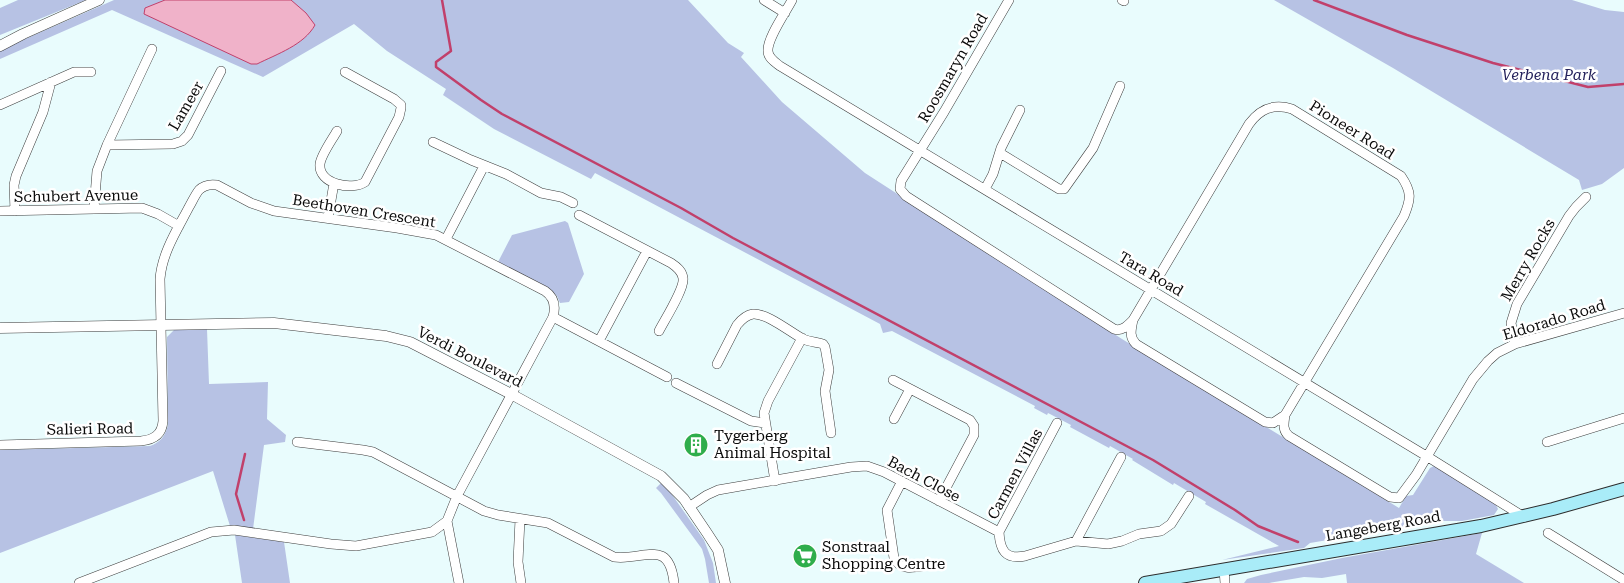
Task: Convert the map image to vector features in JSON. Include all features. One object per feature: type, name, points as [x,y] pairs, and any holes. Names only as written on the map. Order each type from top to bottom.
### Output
[{"type":"main road","name":"Langeberg Road","points":[[1145,583],[1481,526],[1524,517],[1624,489]]},
{"type":"street","points":[[0,46],[98,0]]},
{"type":"street","points":[[764,0],[785,13],[792,0]]},
{"type":"street","name":"Roosmaryn Road","points":[[1009,0],[901,181],[900,189],[906,196],[1114,329],[1118,330],[1125,327],[1133,320]]},
{"type":"street","name":"Tara Road","points":[[785,13],[771,38],[768,51],[770,57],[780,66],[1428,457],[1524,517]]},
{"type":"street","points":[[0,40],[14,34],[23,34]]},
{"type":"street","points":[[94,208],[96,175],[107,145],[152,49]]},
{"type":"street","points":[[0,105],[74,72],[91,72]]},
{"type":"street","name":"Lameer","points":[[107,145],[173,144],[182,141],[188,135],[221,72]]},
{"type":"street","points":[[337,131],[320,165],[322,174],[334,183],[353,187],[364,182],[402,108],[394,99],[345,72]]},
{"type":"street","points":[[15,211],[14,185],[16,176],[43,112],[51,82]]},
{"type":"street","points":[[1000,153],[1059,189],[1064,189],[1093,148],[1120,86]]},
{"type":"street","name":"Pioneer Road","points":[[1133,320],[1254,117],[1266,109],[1282,106],[1299,114],[1401,176],[1409,191],[1410,199],[1404,216],[1285,415]]},
{"type":"street","points":[[985,189],[994,174],[1000,153],[1020,110]]},
{"type":"street","points":[[433,142],[484,166],[506,174],[541,193],[573,203]]},
{"type":"street","points":[[446,239],[484,166]]},
{"type":"street","points":[[328,218],[334,183]]},
{"type":"street","name":"Beethoven Crescent","points":[[162,325],[160,271],[165,255],[200,190],[211,184],[217,185],[250,203],[269,210],[415,231],[446,239],[548,293],[554,302],[553,316]]},
{"type":"street","name":"Merry Rocks","points":[[1515,344],[1511,323],[1517,304],[1569,216],[1586,197]]},
{"type":"street","name":"Schubert Avenue","points":[[0,211],[142,208],[158,214],[179,226]]},
{"type":"street","points":[[579,215],[678,268],[683,277],[681,290],[659,332]]},
{"type":"street","points":[[599,341],[647,251]]},
{"type":"street","name":"Eldorado Road","points":[[1285,415],[1283,426],[1289,436],[1395,499],[1402,496],[1428,457],[1481,368],[1497,354],[1515,344],[1624,313]]},
{"type":"street","points":[[717,364],[737,325],[754,314],[764,317],[810,342],[822,343],[825,347],[829,370],[824,392],[831,432]]},
{"type":"street","points":[[78,583],[89,581],[211,532],[234,530],[348,546],[370,544],[432,532],[447,521],[457,496],[553,316],[667,377]]},
{"type":"street","points":[[1133,320],[1130,334],[1136,344],[1266,422],[1273,423],[1285,415]]},
{"type":"street","name":"Verdi Boulevard","points":[[0,328],[274,323],[398,338],[410,342],[650,468],[661,476],[689,507],[718,550],[725,583]]},
{"type":"street","name":"Salieri Road","points":[[0,445],[140,441],[150,440],[155,437],[163,428],[164,421],[162,325]]},
{"type":"street","points":[[775,481],[764,423],[764,413],[768,401],[802,338]]},
{"type":"street","points":[[893,380],[970,420],[975,429],[974,436],[940,501]]},
{"type":"street","points":[[676,383],[751,421],[764,423]]},
{"type":"street","points":[[894,419],[910,389]]},
{"type":"street","points":[[1547,442],[1624,418]]},
{"type":"street","name":"Carmen Villas","points":[[1057,423],[999,532],[1001,547],[1005,553],[1013,557],[1025,556],[1076,542],[1108,544],[1139,534],[1161,531],[1171,524],[1189,496]]},
{"type":"street","points":[[297,442],[374,452],[491,514],[548,522],[614,557],[624,558],[652,553],[660,554],[671,566],[674,583]]},
{"type":"street","points":[[1076,542],[1120,457]]},
{"type":"street","name":"Bach Close","points":[[689,507],[718,490],[862,466],[872,468],[902,481],[999,532]]},
{"type":"street","points":[[902,481],[887,510],[894,558],[904,568],[929,565]]},
{"type":"street","points":[[520,519],[518,562],[521,583]]},
{"type":"street","points":[[447,521],[459,583]]},
{"type":"street","points":[[432,532],[444,536],[452,543]]},
{"type":"street","points":[[1548,533],[1623,578]]},
{"type":"street","points":[[1224,569],[1225,583]]},
{"type":"green space","points":[[18,0],[86,0],[0,35],[0,8]]},
{"type":"green space","points":[[114,0],[688,0],[728,43],[744,53],[741,57],[782,102],[865,173],[1122,339],[1399,508],[1406,496],[1413,495],[1430,468],[1434,466],[1495,503],[1498,509],[1494,515],[1462,521],[1441,521],[1310,543],[1304,548],[1222,560],[1279,546],[1205,504],[1206,502],[1174,483],[1173,485],[1133,459],[1070,427],[1071,425],[1048,413],[1047,415],[1034,408],[1035,406],[892,331],[883,333],[880,324],[595,173],[591,179],[494,129],[443,95],[446,89],[387,51],[354,24],[263,77],[112,10],[0,59],[0,50]]},
{"type":"green space","name":"Verbena Park","points":[[1274,0],[1572,0],[1605,10],[1624,12],[1624,168],[1602,184],[1582,190],[1579,180],[1393,68]]},
{"type":"green space","points":[[565,221],[568,223],[584,274],[569,302],[560,303],[557,296],[550,289],[498,262],[512,235]]},
{"type":"green space","points":[[207,329],[209,384],[268,382],[267,419],[286,435],[285,442],[264,445],[253,529],[230,526],[213,471],[0,553],[0,450],[150,446],[157,443],[164,435],[168,425],[167,337],[174,330]]},
{"type":"green space","points":[[661,483],[668,489],[704,540],[713,563],[716,583],[709,583],[702,549],[656,488]]},
{"type":"green space","points":[[1482,533],[1476,554],[1524,583],[1347,583],[1346,574],[1322,578],[1304,577],[1269,583],[1244,583],[1247,579],[1261,575],[1342,558]]},
{"type":"green space","points":[[235,535],[284,542],[290,583],[242,583]]},
{"type":"shaded area","points":[[165,0],[291,0],[306,13],[315,25],[304,38],[289,48],[257,64],[251,64],[144,14],[145,8]]},
{"type":"waterway","points":[[442,0],[451,51],[436,62],[436,67],[502,114],[1153,460],[1258,526],[1298,542]]},
{"type":"waterway","points":[[1314,0],[1407,35],[1493,63],[1588,87],[1624,84]]},
{"type":"waterway","points":[[244,520],[236,494],[245,454]]},
{"type":"place","name":"Tygerberg Animal Hospital","points":[[696,445]]},
{"type":"place","name":"Sonstraal Shopping Centre","points":[[805,556]]}]
